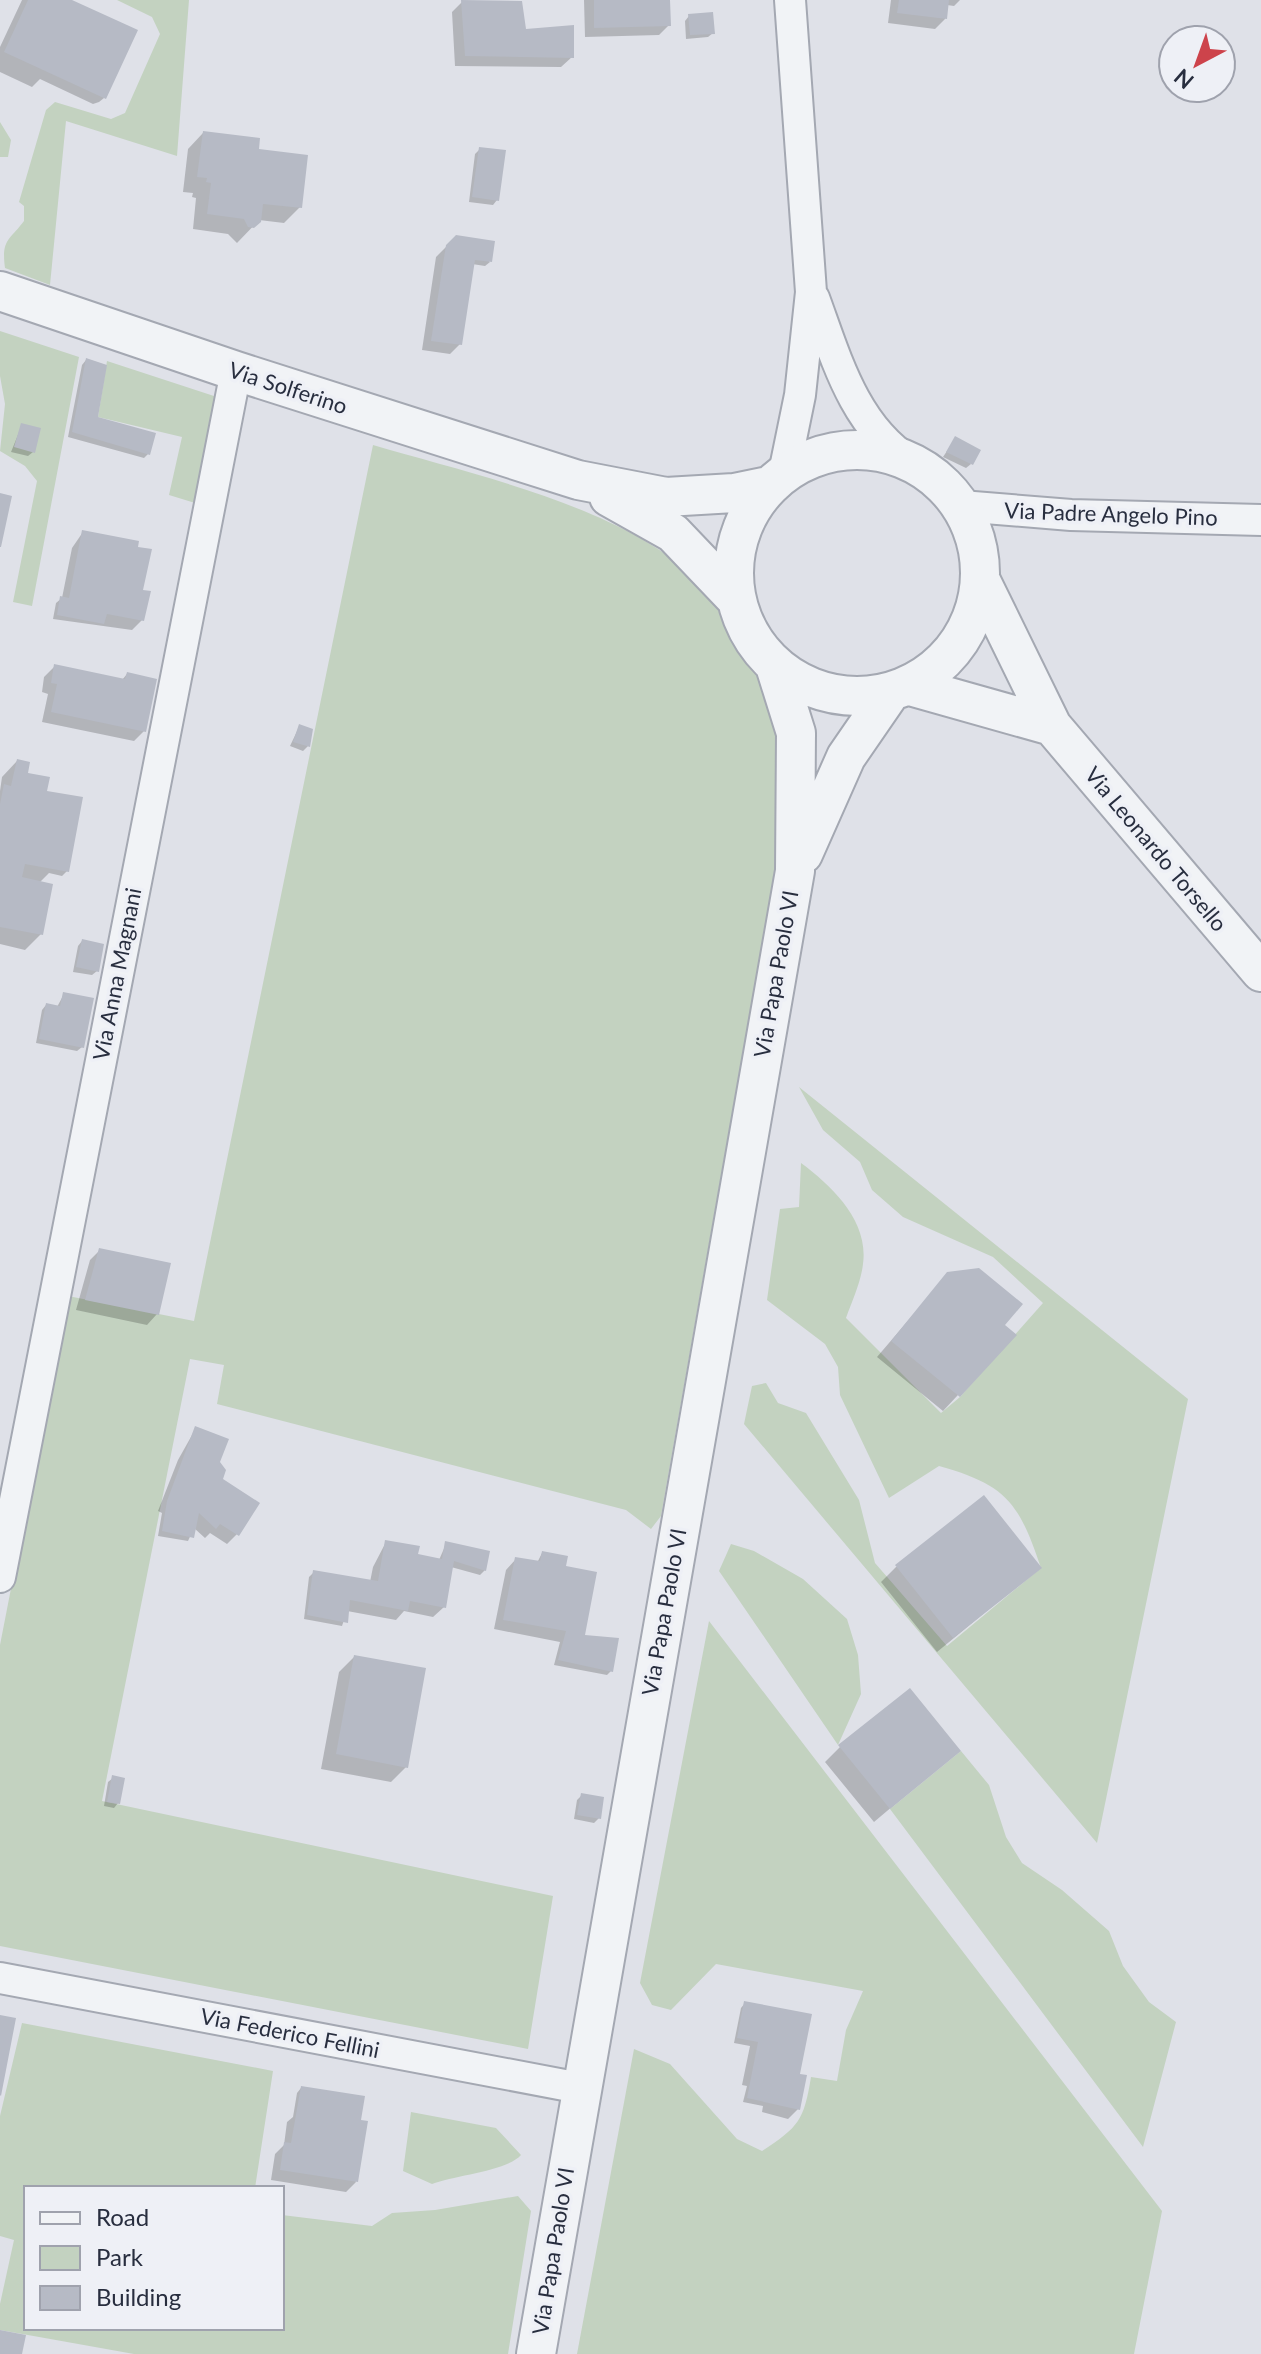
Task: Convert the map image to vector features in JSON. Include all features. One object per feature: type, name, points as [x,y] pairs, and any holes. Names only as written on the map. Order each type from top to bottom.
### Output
[{"type":"street","points":[[776,479],[800,395],[811,292],[790,0]]},
{"type":"street","name":"Via Solferino","points":[[0,291],[236,371],[578,480],[666,497],[734,493],[776,479]]},
{"type":"street","points":[[811,292],[857,406],[887,447],[911,462],[939,481],[961,506],[977,542],[981,581],[974,614],[960,643],[937,668],[900,689],[860,697],[829,694],[800,684],[775,666],[750,635],[735,598],[733,568],[738,537],[750,510],[776,479],[813,457],[846,450],[879,452],[911,462]]},
{"type":"street","name":"Via Anna Magnani","points":[[0,1577],[236,371]]},
{"type":"street","name":"Via Solferino","points":[[578,480],[673,533],[735,598]]},
{"type":"street","name":"Via Padre Angelo Pino","points":[[961,506],[1071,515],[1261,520]]},
{"type":"street","name":"Via Leonardo Torsello","points":[[981,581],[1052,726],[1261,972]]},
{"type":"street","name":"Via Papa Paolo VI","points":[[536,2354],[580,2088],[795,871],[796,733],[775,666]]},
{"type":"street","points":[[900,689],[1052,726]]},
{"type":"street","name":"Via Papa Paolo VI","points":[[795,871],[846,757],[900,689]]},
{"type":"street","name":"Via Federico Fellini","points":[[0,1978],[580,2088]]},
{"type":"green space","points":[[117,0],[189,0],[177,156],[66,121],[50,285],[5,268],[4,251],[24,221],[24,206],[19,202],[46,110],[55,102],[111,119],[125,113],[160,34],[152,17]]},
{"type":"green space","points":[[0,122],[11,140],[8,157],[0,157]]},
{"type":"green space","points":[[0,331],[79,357],[32,606],[13,602],[37,481],[25,466],[0,451],[5,404],[0,376]]},
{"type":"green space","points":[[107,361],[217,397],[195,503],[169,495],[182,437],[98,417]]},
{"type":"green space","points":[[373,445],[538,494],[621,528],[657,548],[688,572],[720,610],[756,668],[775,717],[781,748],[782,786],[773,881],[661,1516],[651,1529],[626,1510],[217,1404],[224,1365],[190,1359],[102,1801],[553,1896],[528,2049],[0,1946],[0,1645],[68,1296],[194,1321]]},
{"type":"green space","points":[[799,1087],[1188,1399],[1097,1843],[744,1424],[752,1386],[766,1383],[778,1403],[806,1413],[859,1500],[875,1563],[947,1646],[1041,1568],[1017,1512],[995,1489],[981,1481],[939,1466],[889,1498],[840,1395],[838,1367],[825,1344],[767,1300],[780,1209],[799,1207],[801,1163],[836,1194],[860,1233],[862,1271],[846,1318],[941,1413],[960,1397],[1043,1303],[993,1257],[903,1217],[872,1190],[860,1162],[823,1130]]},
{"type":"green space","points":[[731,1544],[754,1551],[803,1579],[847,1619],[858,1655],[861,1694],[838,1745],[719,1571]]},
{"type":"green space","points":[[709,1621],[1162,2211],[1134,2354],[577,2354],[634,2049],[670,2064],[737,2139],[762,2151],[798,2121],[806,2103],[811,2077],[837,2081],[846,2030],[863,1991],[716,1964],[671,2010],[652,2005],[640,1983]]},
{"type":"green space","points":[[961,1751],[989,1785],[1006,1837],[1022,1863],[1062,1890],[1109,1931],[1123,1966],[1149,2002],[1176,2022],[1143,2147],[890,1809]]},
{"type":"green space","points":[[22,2023],[273,2071],[255,2186],[24,2186],[24,2330],[284,2330],[284,2215],[372,2226],[392,2213],[435,2210],[518,2196],[531,2211],[508,2354],[134,2354],[0,2330],[0,2304],[14,2240],[0,2236],[0,2116]]},
{"type":"green space","points":[[411,2112],[496,2128],[521,2155],[493,2169],[432,2184],[403,2171]]},
{"type":"building","points":[[28,0],[72,0],[138,30],[106,99],[4,52]]},
{"type":"building","points":[[461,0],[522,1],[526,29],[574,25],[574,58],[465,56]]},
{"type":"building","points":[[594,0],[670,0],[671,26],[594,28]]},
{"type":"building","points":[[899,0],[949,0],[947,19],[897,13]]},
{"type":"building","points":[[713,12],[715,34],[690,35],[688,14]]},
{"type":"building","points":[[203,131],[260,138],[259,149],[308,155],[302,208],[263,204],[261,222],[254,228],[248,227],[244,219],[207,214],[211,183],[206,182],[207,178],[197,177]]},
{"type":"building","points":[[479,147],[506,150],[499,201],[472,197]]},
{"type":"building","points":[[456,235],[495,241],[492,262],[475,260],[462,345],[431,341],[446,245]]},
{"type":"building","points":[[86,358],[107,365],[98,417],[156,433],[150,455],[72,432]]},
{"type":"building","points":[[21,423],[41,428],[35,453],[14,447]]},
{"type":"building","points":[[955,436],[981,450],[973,465],[946,452]]},
{"type":"building","points":[[0,493],[12,496],[1,547],[0,547]]},
{"type":"building","points":[[82,530],[139,541],[138,547],[152,549],[143,590],[151,591],[144,621],[107,614],[104,624],[57,615],[60,596],[69,598]]},
{"type":"building","points":[[54,664],[125,679],[127,672],[157,679],[146,732],[51,712],[57,684],[51,683]]},
{"type":"building","points":[[299,724],[313,729],[310,747],[293,742]]},
{"type":"building","points":[[17,759],[30,762],[28,773],[50,777],[47,791],[83,797],[69,872],[25,864],[22,877],[53,884],[43,935],[0,927],[0,804],[4,784],[11,786]]},
{"type":"building","points":[[82,939],[104,944],[99,972],[76,967]]},
{"type":"building","points":[[63,992],[94,998],[84,1048],[39,1039],[46,1003],[60,1006]]},
{"type":"building","points":[[99,1248],[171,1263],[159,1315],[85,1300]]},
{"type":"building","points":[[979,1268],[1023,1304],[1005,1325],[1017,1335],[960,1397],[891,1341],[947,1272]]},
{"type":"building","points":[[195,1426],[229,1439],[220,1462],[226,1470],[223,1479],[260,1503],[239,1536],[220,1524],[216,1529],[199,1513],[194,1538],[162,1531],[167,1501]]},
{"type":"building","points":[[984,1495],[1042,1568],[953,1638],[895,1565]]},
{"type":"building","points":[[385,1540],[420,1546],[418,1554],[442,1559],[445,1541],[490,1551],[486,1571],[454,1561],[446,1608],[410,1601],[408,1611],[350,1600],[348,1623],[307,1615],[313,1570],[378,1581]]},
{"type":"building","points":[[542,1551],[568,1556],[566,1566],[597,1572],[585,1635],[619,1638],[613,1672],[558,1660],[566,1631],[503,1620],[515,1557],[540,1561]]},
{"type":"building","points":[[354,1655],[426,1668],[408,1768],[336,1754]]},
{"type":"building","points":[[910,1688],[961,1751],[890,1809],[838,1745]]},
{"type":"building","points":[[112,1775],[125,1778],[120,1804],[107,1802]]},
{"type":"building","points":[[581,1793],[604,1797],[601,1819],[577,1815]]},
{"type":"building","points":[[744,2001],[812,2014],[800,2074],[807,2075],[800,2110],[747,2098],[758,2042],[737,2038]]},
{"type":"building","points":[[0,2015],[16,2018],[1,2096],[0,2095]]},
{"type":"building","points":[[301,2086],[365,2096],[361,2120],[368,2121],[358,2182],[280,2170],[284,2142],[291,2143]]},
{"type":"building","points":[[0,2330],[26,2335],[22,2354],[0,2354]]}]
